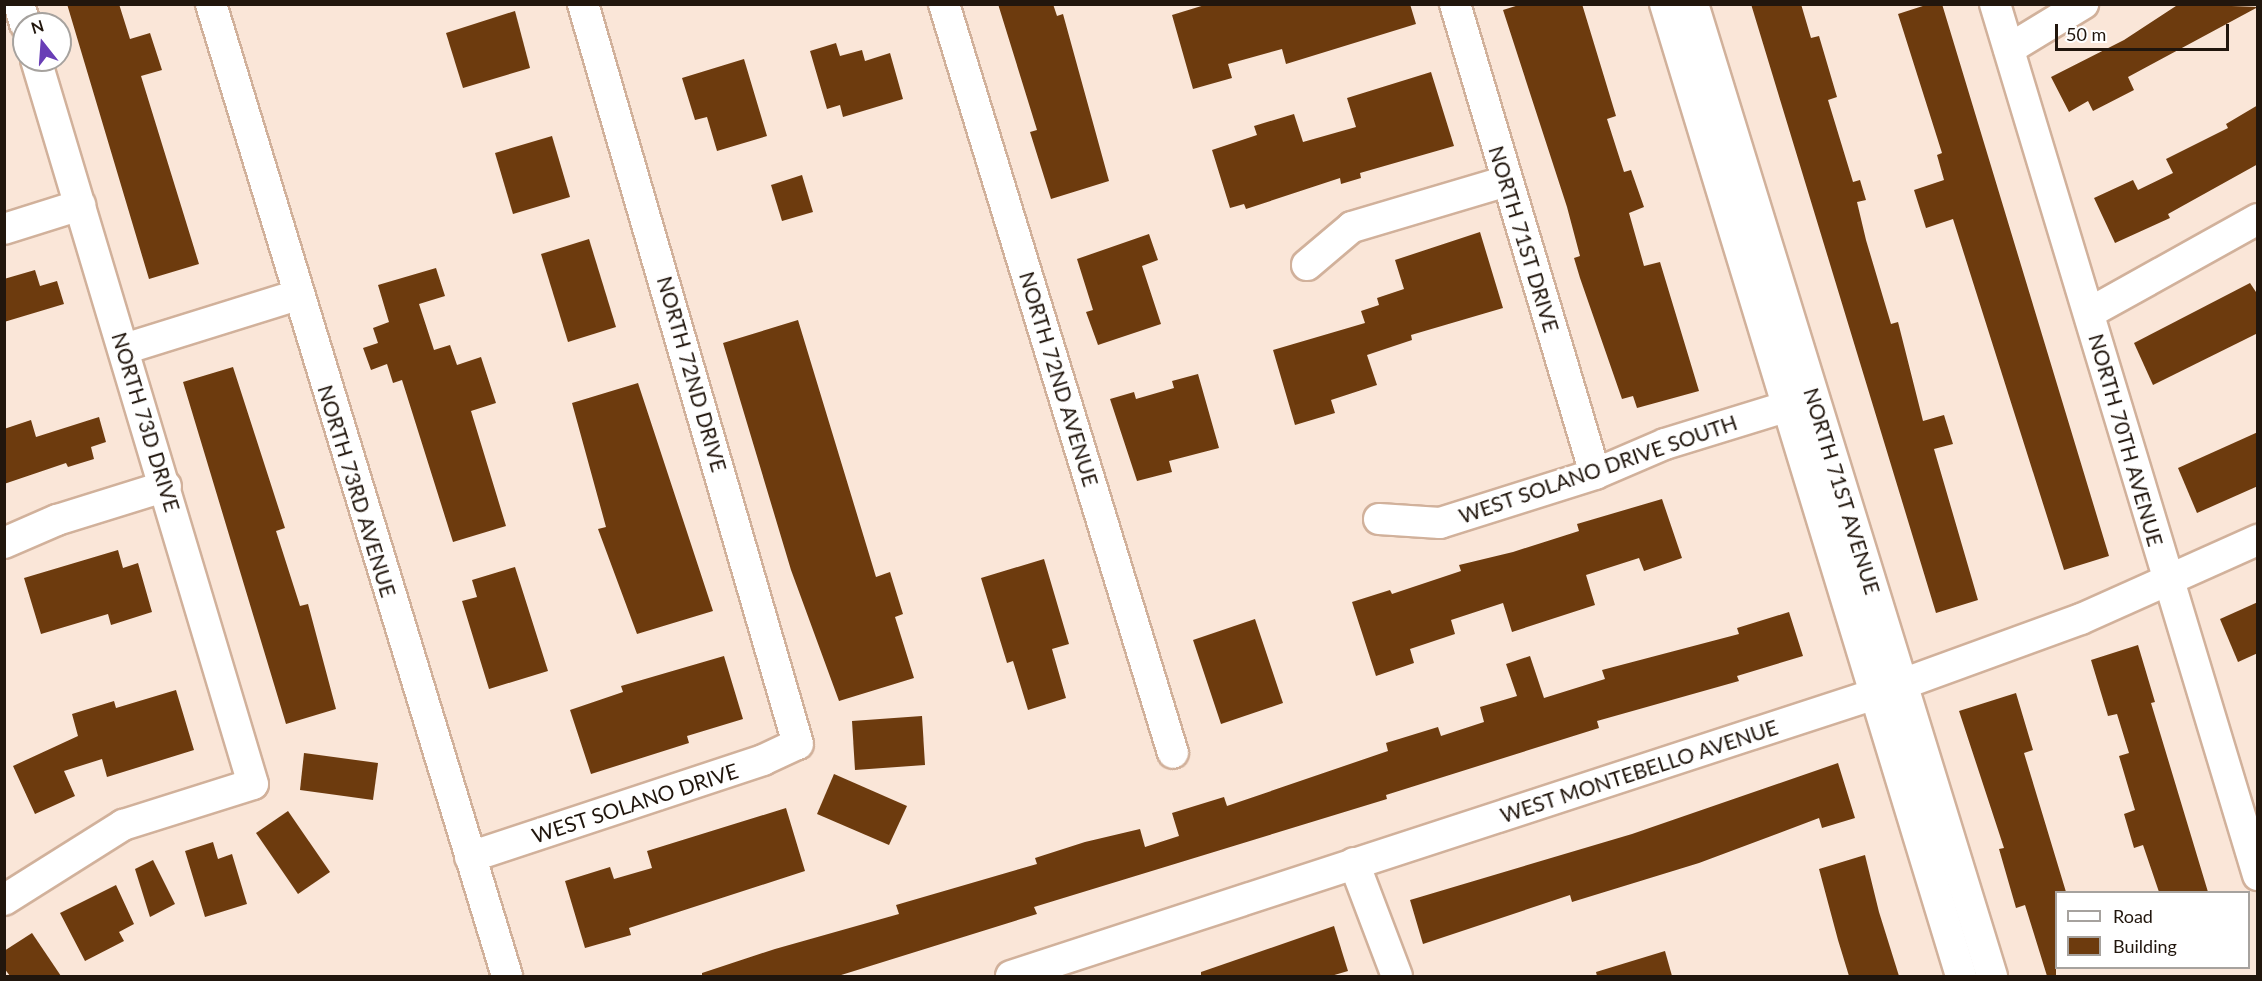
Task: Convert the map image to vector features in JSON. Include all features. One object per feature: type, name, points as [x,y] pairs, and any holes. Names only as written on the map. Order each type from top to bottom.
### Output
[{"type":"street","name":"NORTH 73RD AVENUE","points":[[211,4],[297,295],[507,976]]},
{"type":"street","name":"NORTH 72ND DRIVE","points":[[583,4],[798,744]]},
{"type":"street","name":"NORTH 72ND AVENUE","points":[[944,4],[1173,753]]},
{"type":"street","name":"NORTH 71ST DRIVE","points":[[1455,4],[1595,474]]},
{"type":"street","name":"NORTH 71ST AVENUE","points":[[1665,4],[1801,402]]},
{"type":"street","name":"NORTH 71ST AVENUE","points":[[1693,4],[1801,402],[1888,689],[1961,976]]},
{"type":"street","name":"NORTH 70TH AVENUE","points":[[1995,4],[2169,584],[2256,862]]},
{"type":"street","points":[[2009,49],[2083,4]]},
{"type":"street","name":"NORTH 73D DRIVE","points":[[4,900],[123,825],[253,784],[166,486],[40,72]]},
{"type":"street","points":[[1307,265],[1352,227],[1507,181]]},
{"type":"street","points":[[4,229],[80,205]]},
{"type":"street","points":[[2089,313],[2258,219]]},
{"type":"street","points":[[124,349],[297,295]]},
{"type":"street","name":"WEST SOLANO DRIVE SOUTH","points":[[1379,519],[1440,523],[1595,474],[1665,444],[1801,402]]},
{"type":"street","points":[[4,543],[57,520],[166,486]]},
{"type":"street","name":"WEST MONTEBELLO AVENUE","points":[[1011,976],[1888,689],[2169,584],[2258,540]]},
{"type":"street","name":"NORTH 71ST AVENUE","points":[[1888,689],[1992,976]]},
{"type":"street","name":"WEST SOLANO DRIVE","points":[[470,857],[763,760],[798,744]]},
{"type":"street","points":[[1354,862],[1397,976]]},
{"type":"building","points":[[67,4],[119,4],[130,39],[150,33],[162,70],[141,76],[199,264],[149,279],[72,21],[72,12],[69,12]]},
{"type":"building","points":[[998,4],[1053,4],[1057,16],[1063,14],[1109,181],[1051,199],[1030,132],[1037,130]]},
{"type":"building","points":[[1208,4],[1410,4],[1416,24],[1286,64],[1282,49],[1228,64],[1232,78],[1193,89],[1172,15]]},
{"type":"building","points":[[1522,4],[1582,4],[1616,116],[1607,119],[1624,172],[1631,170],[1644,207],[1629,213],[1644,266],[1660,262],[1699,391],[1637,408],[1633,396],[1622,399],[1580,278],[1574,258],[1580,256],[1567,207],[1503,10]]},
{"type":"building","points":[[1751,4],[1801,4],[1811,38],[1819,36],[1837,97],[1828,100],[1853,182],[1860,180],[1866,200],[1857,202],[1891,324],[1898,322],[1923,421],[1944,415],[1953,444],[1934,449],[1978,600],[1936,613]]},
{"type":"building","points":[[1929,4],[1942,4],[2109,556],[2064,570],[1953,219],[1926,228],[1914,190],[1944,180],[1937,155],[1942,153],[1898,14]]},
{"type":"building","points":[[2179,4],[2258,7],[2128,77],[2134,90],[2093,111],[2088,101],[2069,112],[2051,77],[2124,40]]},
{"type":"building","points":[[515,11],[530,68],[463,88],[446,33]]},
{"type":"building","points":[[836,43],[840,56],[862,50],[865,61],[890,53],[903,99],[843,117],[840,105],[827,109],[810,51]]},
{"type":"building","points":[[744,59],[767,136],[717,151],[707,117],[695,120],[682,78]]},
{"type":"building","points":[[1431,72],[1454,146],[1360,173],[1361,178],[1341,184],[1340,178],[1246,209],[1244,204],[1230,208],[1212,150],[1257,135],[1254,126],[1294,114],[1303,142],[1356,127],[1347,98]]},
{"type":"building","points":[[2258,105],[2258,164],[2168,214],[2170,218],[2115,243],[2094,198],[2133,180],[2138,190],[2173,173],[2166,159],[2228,128],[2226,124]]},
{"type":"building","points":[[552,136],[570,197],[513,214],[495,153]]},
{"type":"building","points":[[802,175],[813,212],[782,221],[771,185]]},
{"type":"building","points":[[1480,232],[1503,308],[1411,335],[1412,340],[1367,355],[1377,385],[1331,400],[1335,413],[1295,425],[1273,350],[1365,323],[1361,311],[1379,305],[1377,298],[1404,289],[1395,260]]},
{"type":"building","points":[[1149,234],[1158,260],[1142,266],[1161,324],[1098,345],[1086,312],[1093,310],[1077,259]]},
{"type":"building","points":[[589,239],[616,327],[568,342],[541,254]]},
{"type":"building","points":[[436,268],[445,296],[419,304],[434,350],[450,345],[457,365],[481,357],[496,403],[471,411],[506,526],[453,542],[402,380],[393,383],[387,364],[371,370],[363,348],[378,343],[373,328],[389,322],[378,285]]},
{"type":"building","points":[[35,270],[40,286],[57,281],[64,304],[4,322],[4,279]]},
{"type":"building","points":[[2250,283],[2258,295],[2258,333],[2153,385],[2134,343]]},
{"type":"building","points":[[798,320],[876,577],[890,572],[903,614],[895,617],[914,678],[839,701],[791,570],[723,343]]},
{"type":"building","points":[[233,367],[285,528],[276,531],[300,606],[308,604],[336,709],[286,724],[183,382]]},
{"type":"building","points":[[1198,374],[1219,448],[1169,461],[1172,472],[1137,481],[1110,399],[1134,392],[1136,399],[1174,388],[1172,381]]},
{"type":"building","points":[[638,383],[713,611],[637,634],[598,529],[606,527],[572,403]]},
{"type":"building","points":[[99,417],[106,442],[91,447],[94,459],[68,467],[66,463],[4,484],[4,429],[31,420],[36,437]]},
{"type":"building","points":[[2258,432],[2258,486],[2197,513],[2178,468]]},
{"type":"building","points":[[1662,499],[1682,558],[1644,571],[1639,558],[1586,575],[1595,605],[1512,632],[1503,603],[1451,620],[1455,634],[1410,649],[1414,663],[1376,676],[1352,602],[1390,590],[1392,594],[1461,571],[1459,565],[1513,552],[1579,531],[1577,524]]},
{"type":"building","points":[[118,550],[123,568],[138,563],[152,612],[111,625],[108,614],[41,634],[24,578]]},
{"type":"building","points":[[1044,559],[1069,644],[1052,649],[1066,698],[1028,710],[1013,661],[1007,663],[981,578]]},
{"type":"building","points":[[515,567],[548,671],[489,689],[462,601],[477,597],[472,580]]},
{"type":"building","points":[[2258,602],[2258,653],[2238,662],[2220,619]]},
{"type":"building","points":[[1789,612],[1803,656],[1737,676],[1739,681],[1597,721],[1599,728],[1386,795],[1387,799],[1034,907],[1037,914],[838,976],[702,976],[702,973],[775,949],[899,914],[896,905],[1037,864],[1035,858],[1085,842],[1140,829],[1145,847],[1179,836],[1172,813],[1224,797],[1227,806],[1388,751],[1386,743],[1438,727],[1441,736],[1484,722],[1480,707],[1517,696],[1506,664],[1530,656],[1544,698],[1605,679],[1602,670],[1739,634],[1737,628]]},
{"type":"building","points":[[1255,619],[1283,703],[1221,724],[1193,640]]},
{"type":"building","points":[[2138,645],[2155,702],[2151,703],[2208,891],[2159,891],[2143,845],[2134,848],[2124,814],[2135,810],[2119,756],[2129,753],[2117,714],[2108,716],[2091,660]]},
{"type":"building","points":[[724,656],[743,719],[687,736],[689,743],[591,774],[570,710],[623,692],[621,686]]},
{"type":"building","points":[[176,690],[194,750],[107,777],[102,759],[64,771],[75,796],[35,814],[13,766],[78,736],[72,714],[114,701],[116,708]]},
{"type":"building","points":[[2016,693],[2033,750],[2024,753],[2066,891],[2055,891],[2056,976],[2047,976],[2025,905],[2016,908],[1999,849],[2004,848],[1959,711]]},
{"type":"building","points":[[922,716],[925,765],[855,770],[852,721]]},
{"type":"building","points":[[304,753],[378,763],[373,800],[300,790]]},
{"type":"building","points":[[1838,763],[1855,818],[1822,828],[1819,818],[1699,863],[1572,902],[1570,895],[1423,944],[1410,900],[1632,834]]},
{"type":"building","points":[[834,774],[907,806],[889,845],[817,814]]},
{"type":"building","points":[[786,808],[805,871],[629,928],[631,935],[585,948],[565,881],[610,867],[614,879],[652,868],[647,851]]},
{"type":"building","points":[[288,811],[330,872],[298,894],[256,833]]},
{"type":"building","points":[[213,842],[218,859],[232,854],[247,904],[205,917],[185,851]]},
{"type":"building","points":[[1865,855],[1879,912],[1899,976],[1849,976],[1838,940],[1819,869]]},
{"type":"building","points":[[153,860],[175,904],[150,917],[135,869]]},
{"type":"building","points":[[116,885],[134,924],[119,932],[124,941],[85,961],[60,913]]},
{"type":"building","points":[[1334,926],[1348,971],[1331,976],[1201,976],[1201,972]]},
{"type":"building","points":[[32,933],[61,976],[10,976],[4,968],[4,951]]},
{"type":"building","points":[[1665,951],[1672,976],[1597,976],[1596,972]]}]
